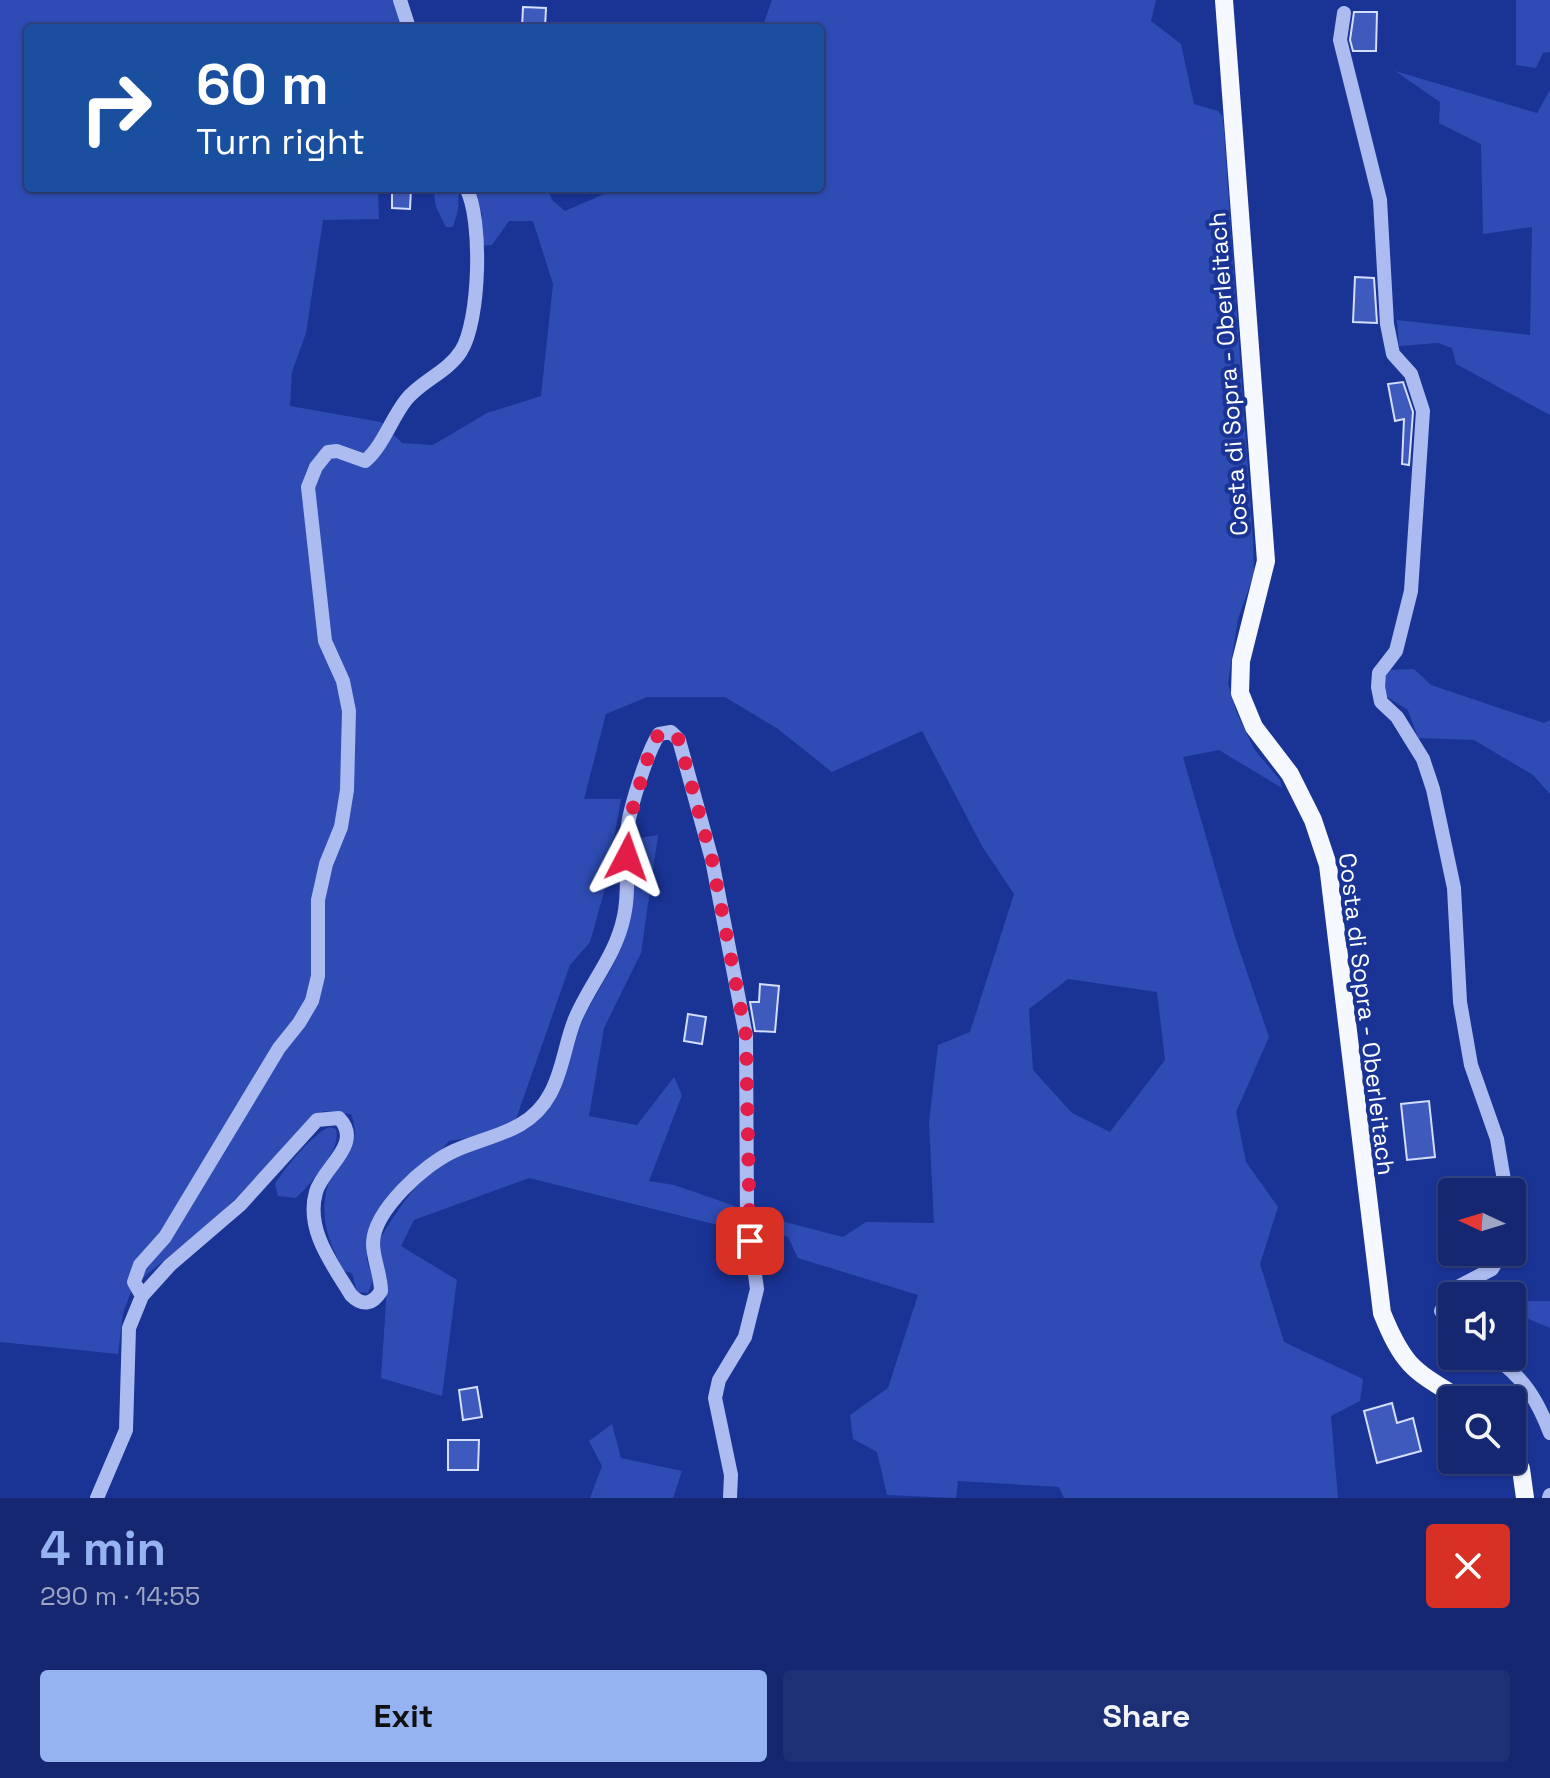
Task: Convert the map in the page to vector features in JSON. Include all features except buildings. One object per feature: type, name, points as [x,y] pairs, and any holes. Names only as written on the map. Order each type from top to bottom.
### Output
[{"type":"main road","name":"Costa di Sopra - Oberleitach","points":[[1224,0],[1266,561],[1241,661],[1240,693],[1254,727],[1296,785],[1313,820],[1328,865],[1382,1313],[1402,1358],[1440,1386]]},
{"type":"main road","points":[[1522,1474],[1525,1498]]},
{"type":"street","points":[[400,0],[408,24]]},
{"type":"street","points":[[1344,13],[1340,40],[1380,200],[1387,278],[1387,324],[1393,354],[1411,374],[1423,411],[1411,591],[1396,651],[1379,673],[1378,687],[1381,702],[1397,717],[1423,759],[1433,789],[1454,888],[1460,1002],[1469,1053],[1497,1139],[1504,1178]]},
{"type":"street","points":[[142,1296],[134,1282],[140,1265],[165,1237],[279,1048],[312,1001],[318,976],[318,900],[326,864],[341,827],[347,790],[349,711],[343,681],[325,641],[308,487],[316,467],[328,452],[337,451],[365,461],[374,453],[407,398],[461,351],[471,321],[476,270],[477,221],[467,192]]},
{"type":"street","points":[[97,1498],[126,1430],[129,1328],[142,1296],[170,1265],[240,1205],[317,1120],[339,1118],[347,1126],[348,1136],[345,1149],[327,1171],[316,1192],[313,1213],[316,1230],[351,1295],[358,1302],[375,1301],[381,1291],[373,1246],[377,1224],[393,1202],[436,1162],[454,1151],[511,1131],[534,1116],[551,1094],[577,1014],[617,943],[625,914],[627,828],[652,744],[659,734],[671,732],[679,740],[712,860],[746,1036],[747,1217],[757,1289],[745,1337],[719,1380],[715,1398],[731,1475],[730,1498]]},
{"type":"street","points":[[1467,1282],[1494,1266]]},
{"type":"street","points":[[1511,1370],[1537,1399],[1550,1433]]},
{"type":"shaded area","points":[[0,0],[393,0],[401,24],[24,24],[24,192],[378,192],[379,219],[323,220],[306,333],[292,372],[290,406],[381,422],[402,443],[433,445],[487,413],[541,396],[553,284],[533,221],[509,221],[492,245],[481,246],[482,213],[474,192],[549,192],[552,200],[565,211],[604,192],[824,192],[824,24],[763,24],[772,0],[1156,0],[1151,21],[1181,44],[1194,104],[1218,111],[1223,117],[1254,574],[1238,619],[1228,683],[1236,711],[1254,749],[1280,780],[1282,788],[1219,750],[1183,757],[1235,937],[1269,1037],[1236,1112],[1246,1162],[1278,1207],[1260,1264],[1284,1342],[1363,1379],[1360,1401],[1331,1416],[1338,1498],[1064,1498],[1059,1487],[958,1481],[956,1498],[887,1495],[877,1452],[853,1439],[850,1415],[888,1388],[918,1295],[798,1258],[788,1237],[773,1233],[767,1224],[773,1219],[843,1237],[866,1222],[934,1223],[929,1122],[938,1045],[970,1032],[1014,894],[982,846],[922,731],[832,772],[778,729],[725,697],[647,697],[606,714],[584,799],[621,799],[606,885],[590,942],[570,965],[515,1122],[480,1136],[449,1141],[367,1240],[367,1260],[373,1280],[368,1293],[357,1292],[352,1273],[344,1271],[331,1243],[324,1214],[329,1181],[351,1148],[354,1138],[351,1114],[324,1111],[307,1121],[272,1162],[218,1216],[145,1276],[130,1294],[123,1313],[118,1354],[0,1342]],"holes":[[[1068,979],[1157,992],[1165,1060],[1110,1132],[1072,1113],[1033,1070],[1029,1009]]]},
{"type":"shaded area","points":[[1516,0],[1550,0],[1550,52],[1543,53],[1536,68],[1516,65]]},
{"type":"shaded area","points":[[1395,71],[1537,113],[1550,90],[1550,415],[1456,364],[1452,348],[1438,343],[1399,346],[1397,320],[1530,335],[1532,227],[1483,234],[1481,144],[1439,123],[1440,102]]},
{"type":"shaded area","points":[[434,192],[459,192],[453,227],[446,227],[436,207]]},
{"type":"shaded area","points":[[1414,669],[1431,685],[1544,723],[1550,720],[1550,794],[1533,775],[1474,740],[1418,738],[1408,710],[1384,695],[1383,682],[1389,670]]},
{"type":"shaded area","points":[[658,835],[641,953],[604,1028],[589,1116],[637,1125],[674,1077],[682,1095],[649,1181],[674,1185],[735,1206],[739,1217],[730,1228],[529,1178],[414,1220],[401,1246],[457,1280],[442,1396],[381,1378],[387,1287],[378,1242],[409,1196],[438,1166],[459,1154],[522,1130],[543,1114],[552,1102],[584,1017],[614,964],[627,930],[633,839]]},
{"type":"shaded area","points":[[330,1127],[336,1129],[337,1137],[330,1156],[317,1175],[296,1198],[278,1196],[275,1184],[285,1170],[308,1143]]},
{"type":"shaded area","points":[[1526,1301],[1550,1301],[1550,1328],[1526,1318]]},
{"type":"shaded area","points":[[612,1424],[621,1458],[682,1471],[673,1498],[590,1498],[602,1466],[589,1441]]},
{"type":"route","points":[[627,857],[627,828],[652,744],[659,734],[671,732],[679,740],[712,860],[746,1036],[747,1217],[750,1241]]}]
